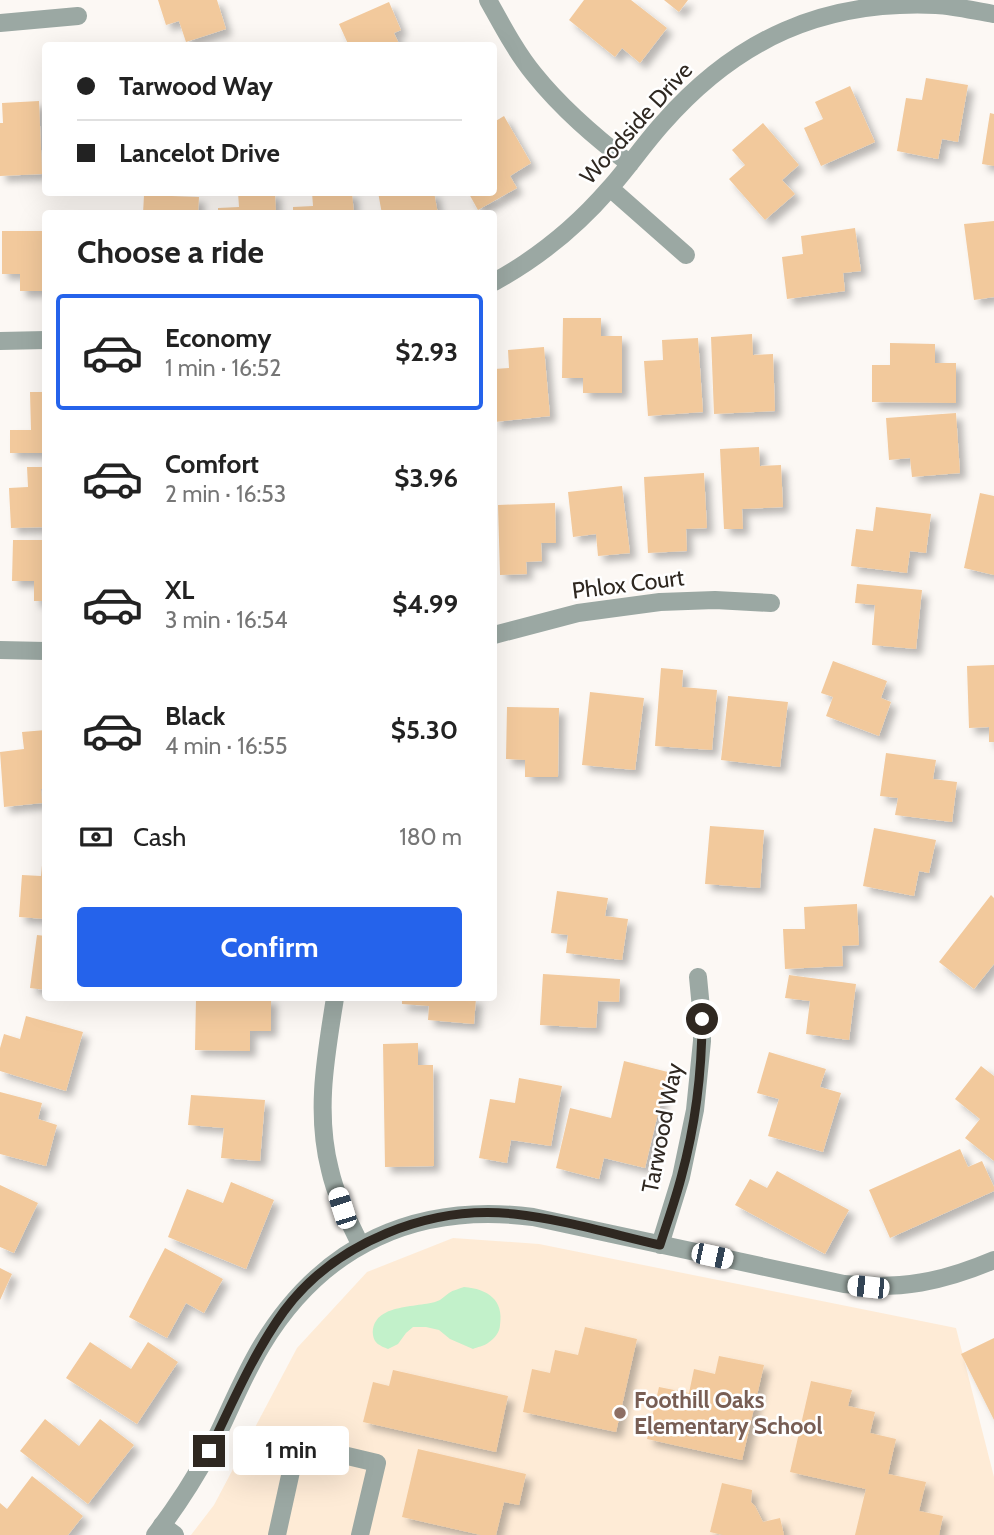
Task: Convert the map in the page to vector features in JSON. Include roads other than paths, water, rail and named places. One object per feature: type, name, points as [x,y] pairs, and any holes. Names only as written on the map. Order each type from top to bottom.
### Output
[{"type":"street","points":[[488,0],[508,37],[533,73],[562,106],[630,164]]},
{"type":"street","name":"Woodside Drive","points":[[497,280],[551,246],[582,219],[695,88],[748,49],[808,21],[894,2],[939,5],[994,14]]},
{"type":"street","points":[[0,23],[78,16]]},
{"type":"street","points":[[610,188],[686,256]]},
{"type":"street","points":[[0,341],[42,340]]},
{"type":"street","name":"Phlox Court","points":[[497,634],[578,613],[660,602],[715,600],[771,603]]},
{"type":"street","points":[[0,650],[42,651]]},
{"type":"street","name":"Tarwood Way","points":[[660,1245],[681,1177],[695,1110],[702,1041],[698,977]]},
{"type":"street","points":[[335,1001],[322,1093],[323,1132],[330,1171],[342,1208],[361,1246]]},
{"type":"street","points":[[164,1532],[209,1451],[261,1347],[285,1310],[316,1277],[361,1246],[401,1227],[466,1213],[511,1214],[868,1287],[914,1284],[960,1274],[994,1260]]},
{"type":"street","points":[[276,1535],[297,1444],[377,1463],[360,1535]]},
{"type":"place","name":"Foothill Oaks Elementary School","points":[[620,1413]]}]
